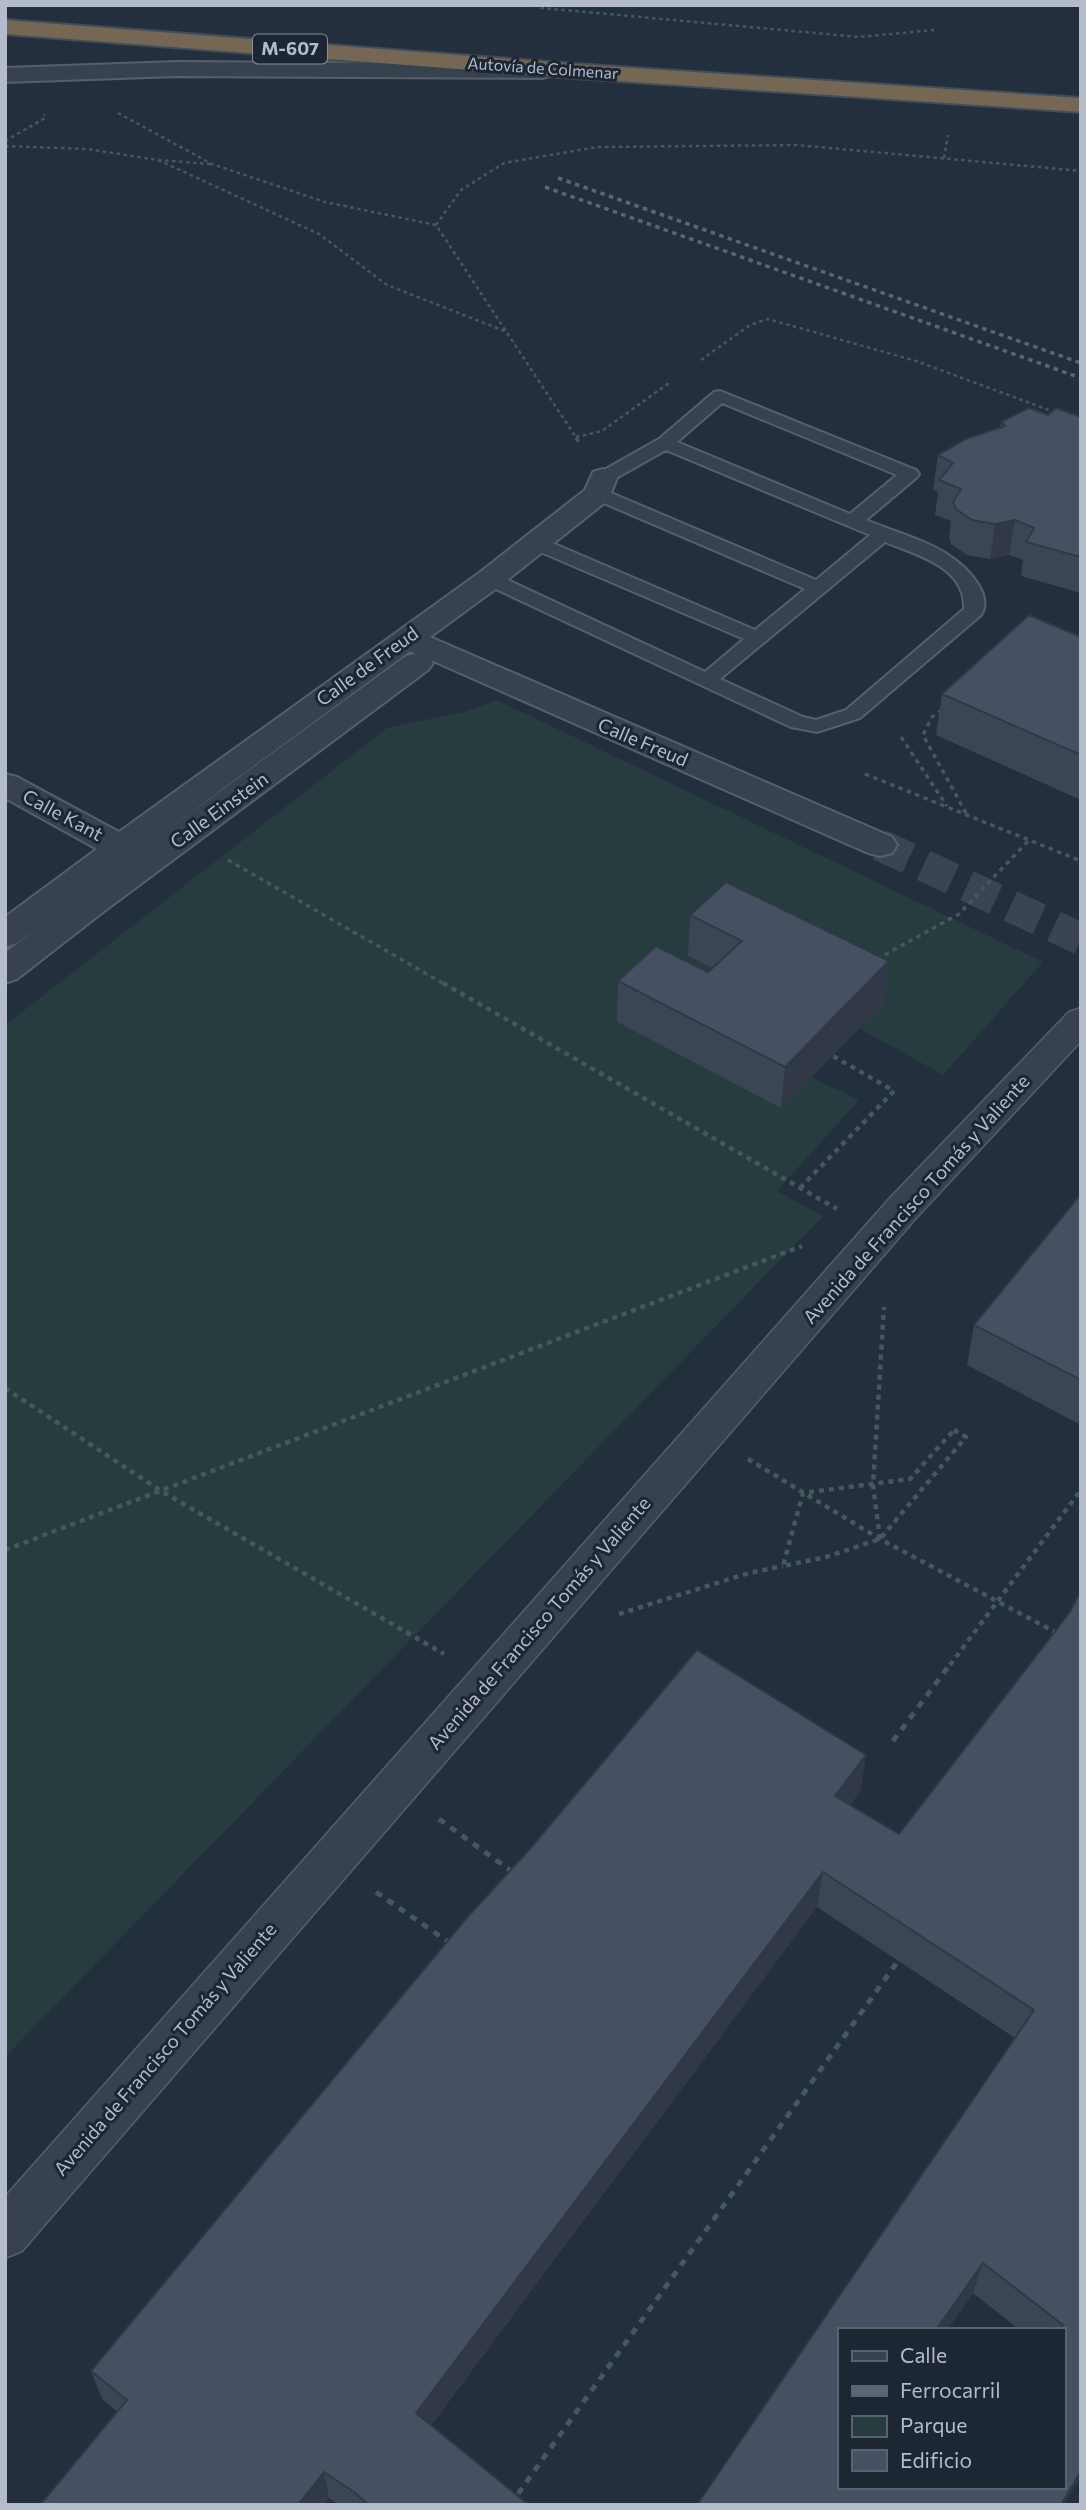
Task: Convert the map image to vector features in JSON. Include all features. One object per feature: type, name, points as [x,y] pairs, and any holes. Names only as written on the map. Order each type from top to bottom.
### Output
[{"type":"highway","name":"Autovía de Colmenar","points":[[5,27],[575,71],[1081,105]]},
{"type":"street","points":[[5,75],[177,69],[575,71]]},
{"type":"street","name":"Calle de Freud","points":[[135,855],[419,645],[489,579],[536,543],[601,486]]},
{"type":"street","name":"Calle Einstein","points":[[5,935],[135,855],[185,835],[419,645]]},
{"type":"street","name":"Calle Freud","points":[[419,645],[880,845]]},
{"type":"street","name":"Calle Kant","points":[[5,784],[135,855]]},
{"type":"street","name":"Calle Einstein","points":[[5,971],[135,855]]},
{"type":"street","name":"Avenida de Francisco Tomás y Valiente","points":[[5,2234],[903,1208],[1081,1020]]},
{"type":"lane","points":[[601,486],[665,443],[720,396],[911,474],[853,522]]},
{"type":"lane","points":[[489,579],[798,723],[817,726],[853,714],[974,611],[976,597],[968,580],[943,559],[665,443]]},
{"type":"lane","points":[[601,486],[818,588]]},
{"type":"lane","points":[[706,680],[883,534]]},
{"type":"lane","points":[[536,543],[757,638]]},
{"type":"path","points":[[534,5],[542,8],[859,37],[934,30]]},
{"type":"path","points":[[108,107],[212,164],[325,202],[436,225],[576,437],[601,486]]},
{"type":"path","points":[[5,143],[45,118],[43,108]]},
{"type":"path","points":[[944,158],[949,127]]},
{"type":"path","points":[[5,143],[87,149],[158,160],[212,164]]},
{"type":"path","points":[[436,225],[461,190],[505,163],[597,147],[797,145],[1081,171]]},
{"type":"path","points":[[158,160],[319,234],[387,285],[508,332]]},
{"type":"path","points":[[693,366],[750,325],[768,319],[916,361],[1068,417]]},
{"type":"path","points":[[576,437],[602,431],[670,382]]},
{"type":"path","points":[[952,704],[932,717],[923,735],[967,816]]},
{"type":"path","points":[[901,737],[948,808]]},
{"type":"path","points":[[865,774],[1081,860]]},
{"type":"path","points":[[185,835],[862,1223],[903,1208]]},
{"type":"path","points":[[875,960],[959,914],[1028,840]]},
{"type":"path","points":[[800,1188],[894,1091],[833,1056]]},
{"type":"path","points":[[5,1550],[810,1243]]},
{"type":"path","points":[[880,1539],[873,1485],[884,1306]]},
{"type":"path","points":[[5,1388],[161,1491],[488,1682]]},
{"type":"path","points":[[568,1591],[616,1615],[749,1573],[826,1557],[880,1539],[966,1437],[954,1430],[910,1479],[803,1493]]},
{"type":"path","points":[[705,1433],[880,1539],[1065,1638]]},
{"type":"path","points":[[893,1741],[1081,1490]]},
{"type":"path","points":[[783,1566],[803,1493]]},
{"type":"path","points":[[396,1787],[519,1877]]},
{"type":"path","points":[[330,1860],[455,1947]]},
{"type":"path","points":[[510,2505],[898,1961]]},
{"type":"green space","points":[[497,700],[1043,962],[943,1075],[859,1028],[688,956],[739,982],[617,1022],[781,1107],[811,1077],[859,1100],[777,1191],[823,1216],[5,2057],[5,1025],[387,728],[464,712]]},
{"type":"building","points":[[1029,408],[1048,415],[1056,408],[1081,417],[1081,557],[1026,542],[1034,528],[1015,520],[995,524],[972,520],[956,509],[953,502],[961,489],[939,480],[953,463],[938,455],[966,439],[1005,426],[1001,422]]},
{"type":"building","points":[[1029,615],[1081,637],[1081,755],[942,694]]},
{"type":"building","points":[[726,882],[889,961],[785,1067],[618,981],[656,946],[708,972],[742,941],[690,915]]},
{"type":"building","points":[[1081,1194],[1081,1380],[974,1325]]},
{"type":"building","points":[[1081,1593],[1081,2471],[1061,2505],[697,2505],[1034,2010],[823,1872],[416,2413],[529,2505],[369,2505],[324,2472],[298,2505],[40,2505],[127,2400],[91,2371],[465,1920],[530,1849],[697,1650],[866,1755],[835,1796],[899,1834],[1070,1612]]},
{"type":"tunnel","points":[[880,845],[1081,939]]},
{"type":"railway","points":[[558,178],[1081,363]]},
{"type":"railway","points":[[545,187],[1081,378]]}]
